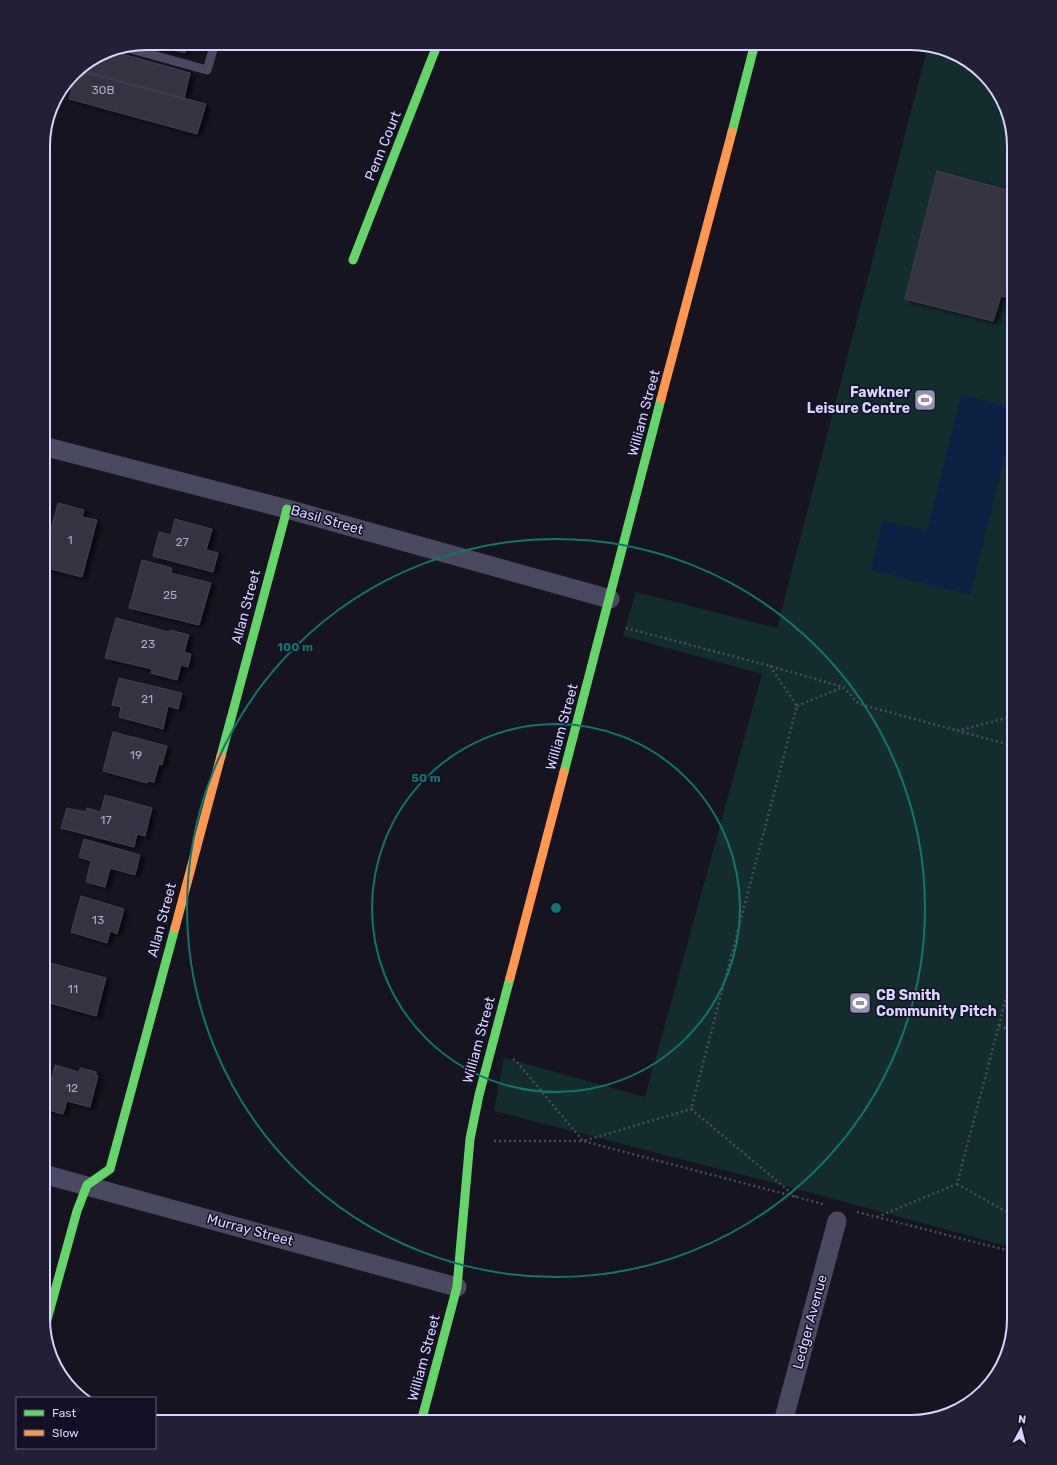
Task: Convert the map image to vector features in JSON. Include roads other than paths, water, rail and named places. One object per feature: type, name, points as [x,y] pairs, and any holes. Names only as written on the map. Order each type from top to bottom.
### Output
[{"type":"street","name":"Penn Court","points":[[353,260],[435,50]]},
{"type":"street","name":"William Street","points":[[423,1415],[457,1287],[470,1139],[479,1095],[753,50]]},
{"type":"street","name":"Basil Street","points":[[50,448],[287,509],[610,599]]},
{"type":"street","name":"Allan Street","points":[[87,1185],[110,1168],[287,509]]},
{"type":"street","name":"Murray Street","points":[[50,1176],[457,1287]]},
{"type":"street","points":[[50,1309],[77,1212],[87,1185]]},
{"type":"street","name":"Ledger Avenue","points":[[785,1415],[833,1213]]},
{"type":"lane","points":[[137,51],[207,70],[213,50]]},
{"type":"water","points":[[961,395],[1007,406],[1007,447],[970,595],[871,570],[883,520],[927,531]]},
{"type":"place","name":"Fawkner Leisure Centre","points":[[925,400]]},
{"type":"place","name":"CB Smith Community Pitch","points":[[860,1003]]}]
